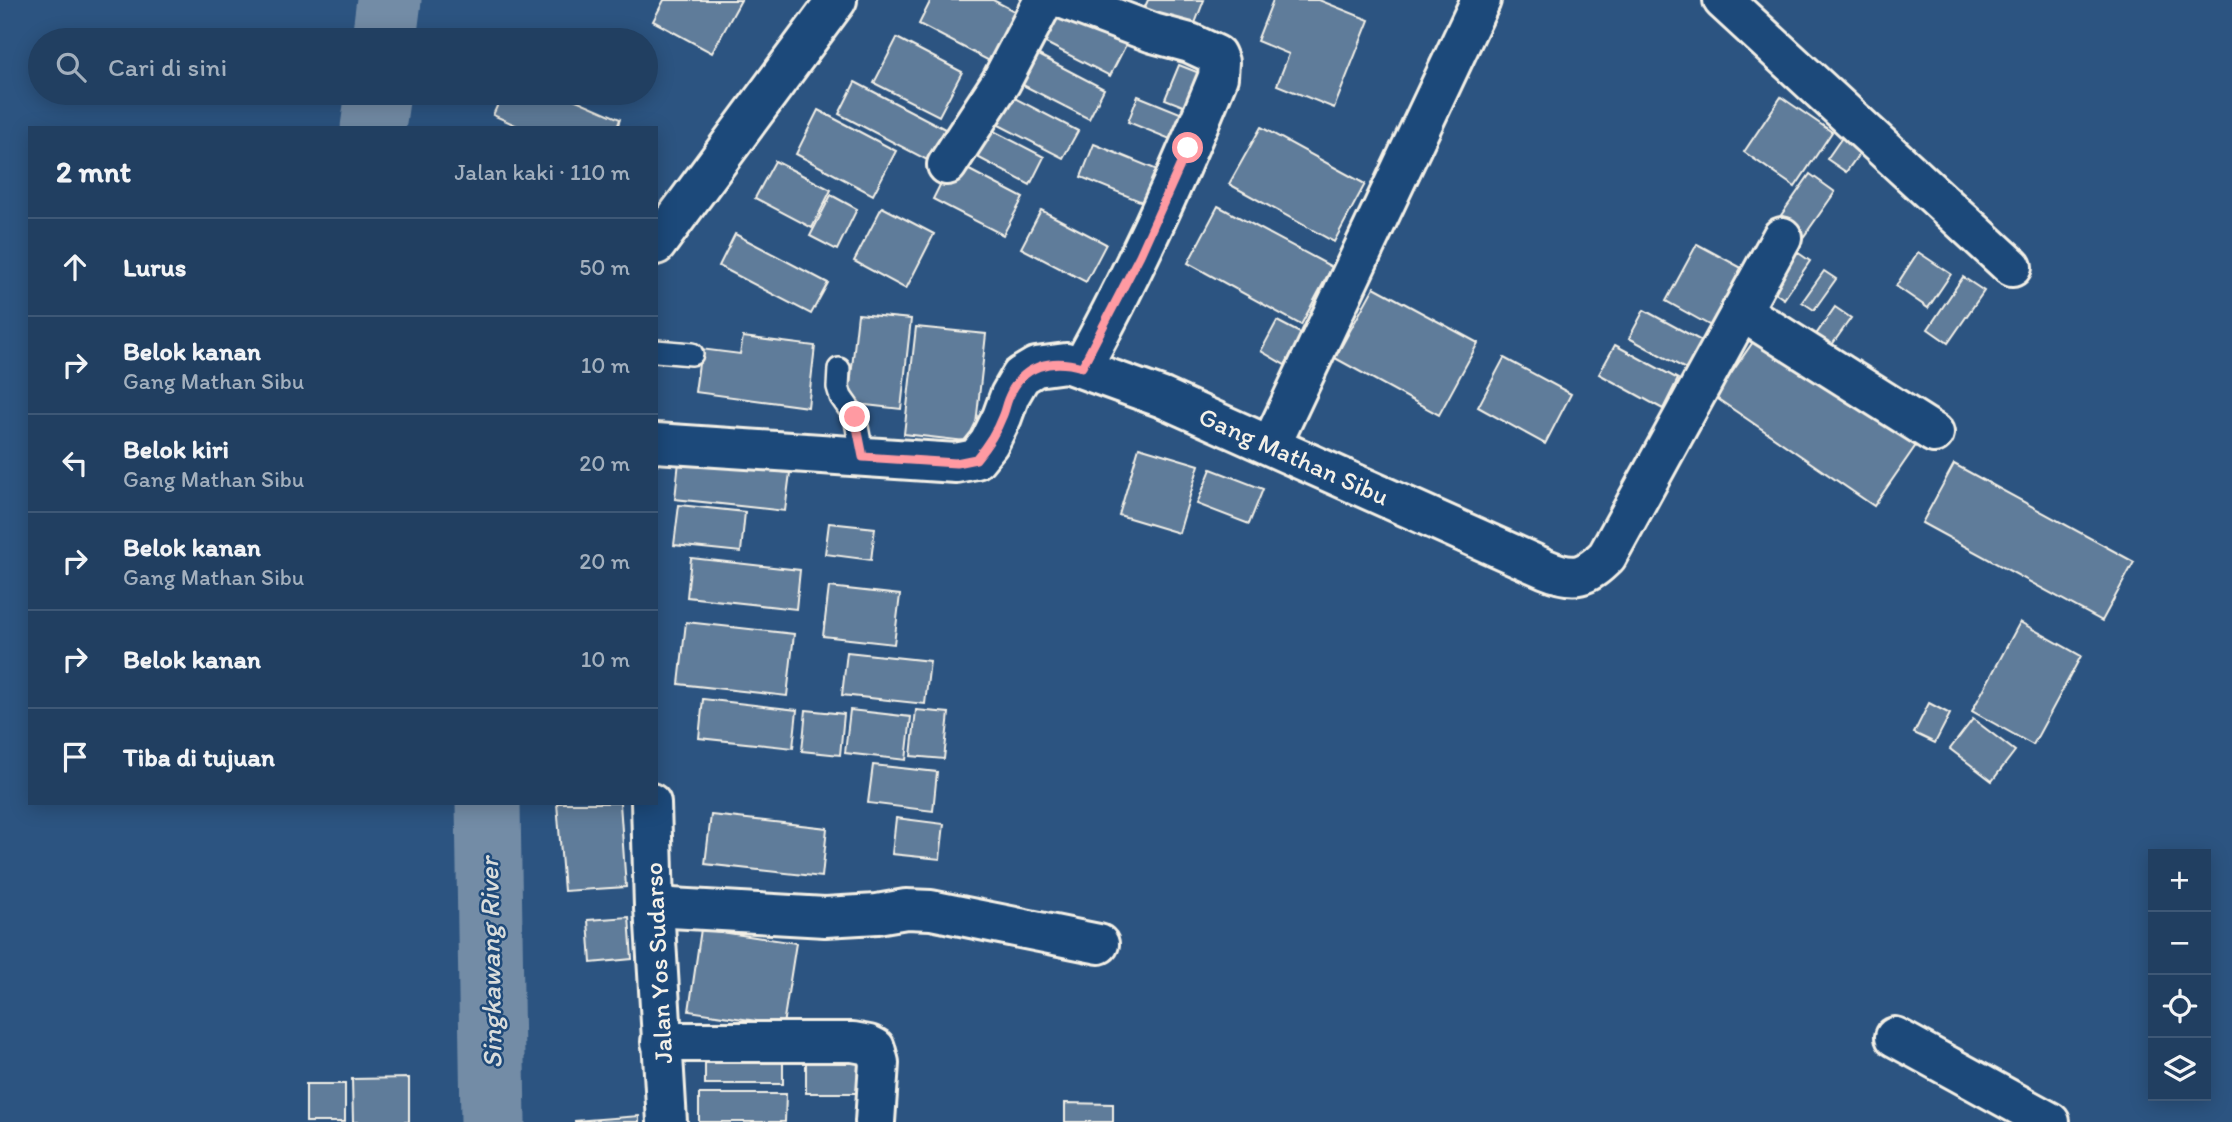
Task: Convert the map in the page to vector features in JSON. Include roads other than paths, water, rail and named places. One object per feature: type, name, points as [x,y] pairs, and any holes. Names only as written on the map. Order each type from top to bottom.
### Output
[{"type":"street","points":[[658,242],[838,0]]},
{"type":"street","points":[[947,165],[1001,82],[1044,0]]},
{"type":"street","points":[[1066,0],[1207,50],[1216,55],[1219,68],[1218,77],[1140,255],[1082,367]]},
{"type":"street","points":[[1272,445],[1482,0]]},
{"type":"street","points":[[1723,0],[2012,267]]},
{"type":"street","name":"Gang Mathan Sibu","points":[[658,443],[956,463],[976,459],[989,443],[1021,376],[1036,368],[1066,363],[1163,398],[1564,577],[1578,576],[1592,570],[1607,556],[1782,237]]},
{"type":"street","points":[[1741,311],[1934,433]]},
{"type":"street","name":"Jalan Yos Sudarso","points":[[651,805],[654,907],[667,1122]]},
{"type":"street","points":[[654,907],[825,917],[877,914],[906,909],[931,910],[1099,944]]},
{"type":"street","points":[[1895,1037],[2050,1122]]},
{"type":"street","points":[[661,1042],[853,1042],[869,1045],[875,1048],[879,1063],[875,1122]]},
{"type":"lane","points":[[658,351],[692,354]]},
{"type":"lane","points":[[839,369],[841,397],[855,417],[863,457]]},
{"type":"waterway","name":"Singkawang River","points":[[386,28],[389,0]]},
{"type":"waterway","name":"Singkawang River","points":[[373,126],[376,105]]},
{"type":"waterway","name":"Singkawang River","points":[[488,805],[493,1122]]}]
